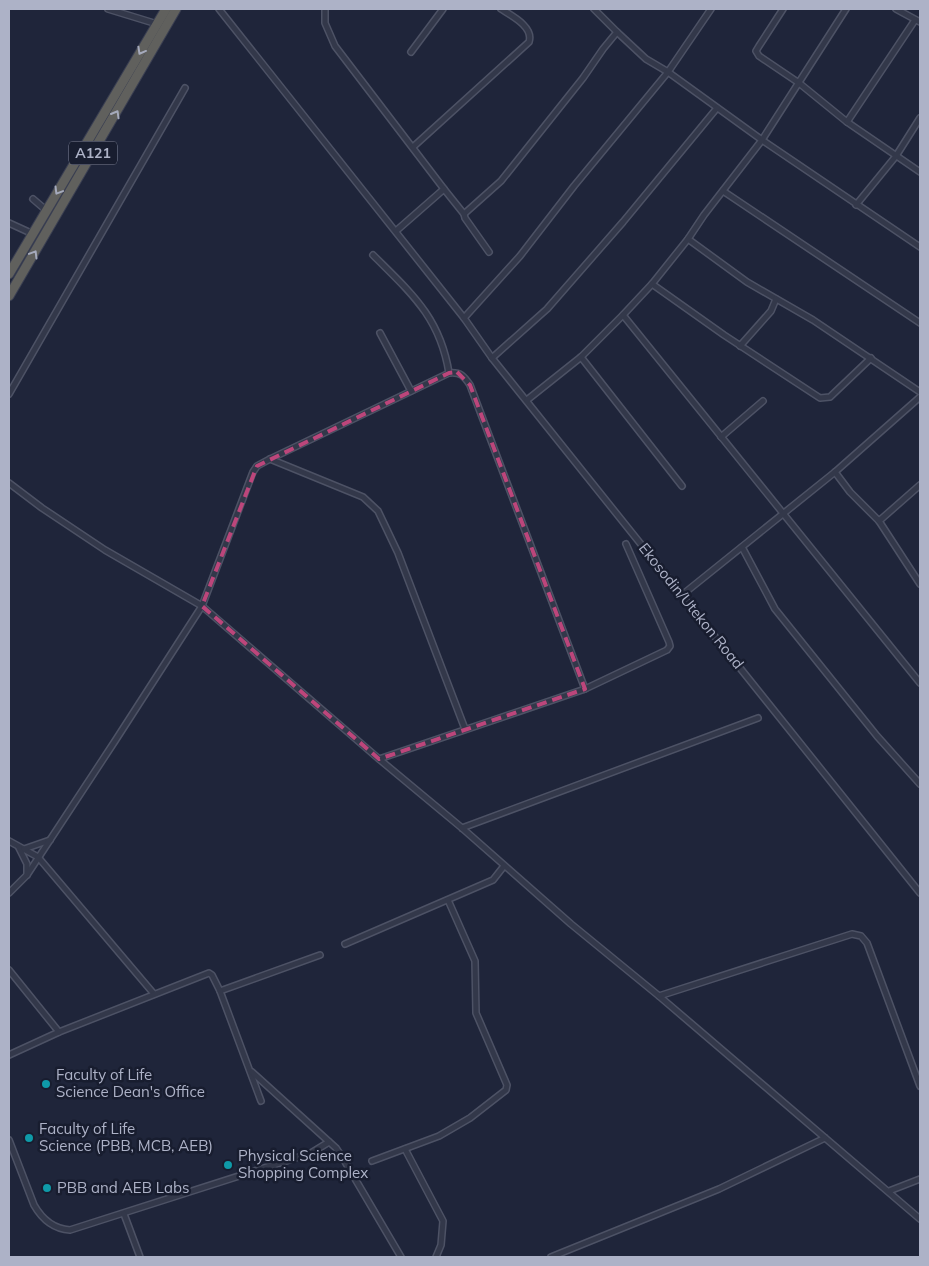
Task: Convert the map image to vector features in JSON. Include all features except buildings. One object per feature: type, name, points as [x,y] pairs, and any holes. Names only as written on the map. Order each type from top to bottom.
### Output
[{"type":"highway","name":"A121","points":[[9,274],[166,9]]},
{"type":"highway","name":"A121","points":[[9,296],[176,9]]},
{"type":"street","points":[[108,9],[157,24]]},
{"type":"street","name":"Ekosodin/Utekon Road","points":[[219,9],[396,231],[464,318],[492,358],[528,400],[920,893]]},
{"type":"street","points":[[324,9],[325,23],[335,46],[464,214],[489,252]]},
{"type":"street","points":[[411,52],[443,9]]},
{"type":"street","points":[[413,147],[529,42],[530,38],[527,29],[501,9]]},
{"type":"street","points":[[594,9],[646,58],[856,205],[920,247]]},
{"type":"street","points":[[464,318],[520,256],[574,186],[668,72],[711,9]]},
{"type":"street","points":[[783,9],[756,51],[758,56],[799,83],[848,122],[920,172]]},
{"type":"street","points":[[528,400],[581,357],[652,284],[762,140],[846,9]]},
{"type":"street","points":[[848,122],[918,21],[906,11],[896,9]]},
{"type":"street","points":[[464,214],[500,181],[583,78],[617,32]]},
{"type":"street","points":[[9,394],[185,88]]},
{"type":"street","points":[[492,358],[547,310],[717,108]]},
{"type":"street","points":[[856,205],[896,156],[920,118]]},
{"type":"street","points":[[396,231],[444,190]]},
{"type":"street","points":[[723,191],[920,323]]},
{"type":"street","points":[[34,199],[47,211]]},
{"type":"street","points":[[9,223],[33,234]]},
{"type":"street","points":[[688,239],[747,282],[813,320],[920,392]]},
{"type":"street","points":[[373,255],[419,302],[434,324],[446,355],[449,373]]},
{"type":"street","points":[[652,284],[740,346],[820,398],[830,397],[870,358]]},
{"type":"street","points":[[740,346],[771,311],[776,299]]},
{"type":"street","points":[[622,315],[920,683]]},
{"type":"street","points":[[380,333],[411,391]]},
{"type":"street","points":[[581,357],[682,486]]},
{"type":"street","points":[[9,893],[26,875],[38,858],[202,606],[253,472],[257,466],[449,373],[458,372],[464,376],[470,385],[585,689]]},
{"type":"street","points":[[682,595],[835,472],[920,397]]},
{"type":"street","points":[[721,437],[763,401]]},
{"type":"street","points":[[270,459],[363,497],[378,511],[398,553],[465,729]]},
{"type":"street","points":[[835,472],[850,492],[879,521],[920,584]]},
{"type":"street","points":[[9,482],[42,508],[105,550],[202,606],[462,828],[571,924],[659,996],[920,1219]]},
{"type":"street","points":[[879,521],[920,485]]},
{"type":"street","points":[[379,758],[585,689],[667,650],[670,646],[626,544]]},
{"type":"street","points":[[742,548],[775,609],[877,736],[920,784]]},
{"type":"street","points":[[462,828],[758,718]]},
{"type":"street","points":[[21,848],[50,840]]},
{"type":"street","points":[[9,842],[38,858],[154,994]]},
{"type":"street","points":[[21,848],[27,864],[26,875]]},
{"type":"street","points":[[345,944],[493,880],[504,866]]},
{"type":"street","points":[[372,1161],[439,1136],[470,1118],[506,1090],[506,1085],[476,1013],[475,961],[448,900]]},
{"type":"street","points":[[659,996],[852,934],[861,936],[867,943],[920,1086]]},
{"type":"street","points":[[220,991],[320,955]]},
{"type":"street","points":[[9,970],[59,1032]]},
{"type":"street","points":[[9,1055],[59,1032],[209,973],[212,975],[220,991],[262,1101]]},
{"type":"street","points":[[250,1070],[329,1142],[344,1160],[401,1257]]},
{"type":"street","points":[[551,1257],[719,1189],[826,1138]]},
{"type":"street","points":[[9,1140],[38,1213],[55,1227],[70,1230],[311,1153],[329,1142]]},
{"type":"street","points":[[405,1149],[443,1222],[441,1245],[436,1257]]},
{"type":"street","points":[[889,1191],[920,1179]]},
{"type":"street","points":[[124,1214],[140,1257]]},
{"type":"highlighted area","points":[[457,372],[470,385],[585,689],[379,759],[202,606],[257,466],[449,373]]},
{"type":"place","name":"Faculty of Life Science Dean's Office","points":[[46,1084]]},
{"type":"place","name":"Faculty of Life Science (PBB, MCB, AEB)","points":[[29,1138]]},
{"type":"place","name":"Physical Science Shopping Complex","points":[[228,1165]]},
{"type":"place","name":"PBB and AEB Labs","points":[[47,1188]]}]
